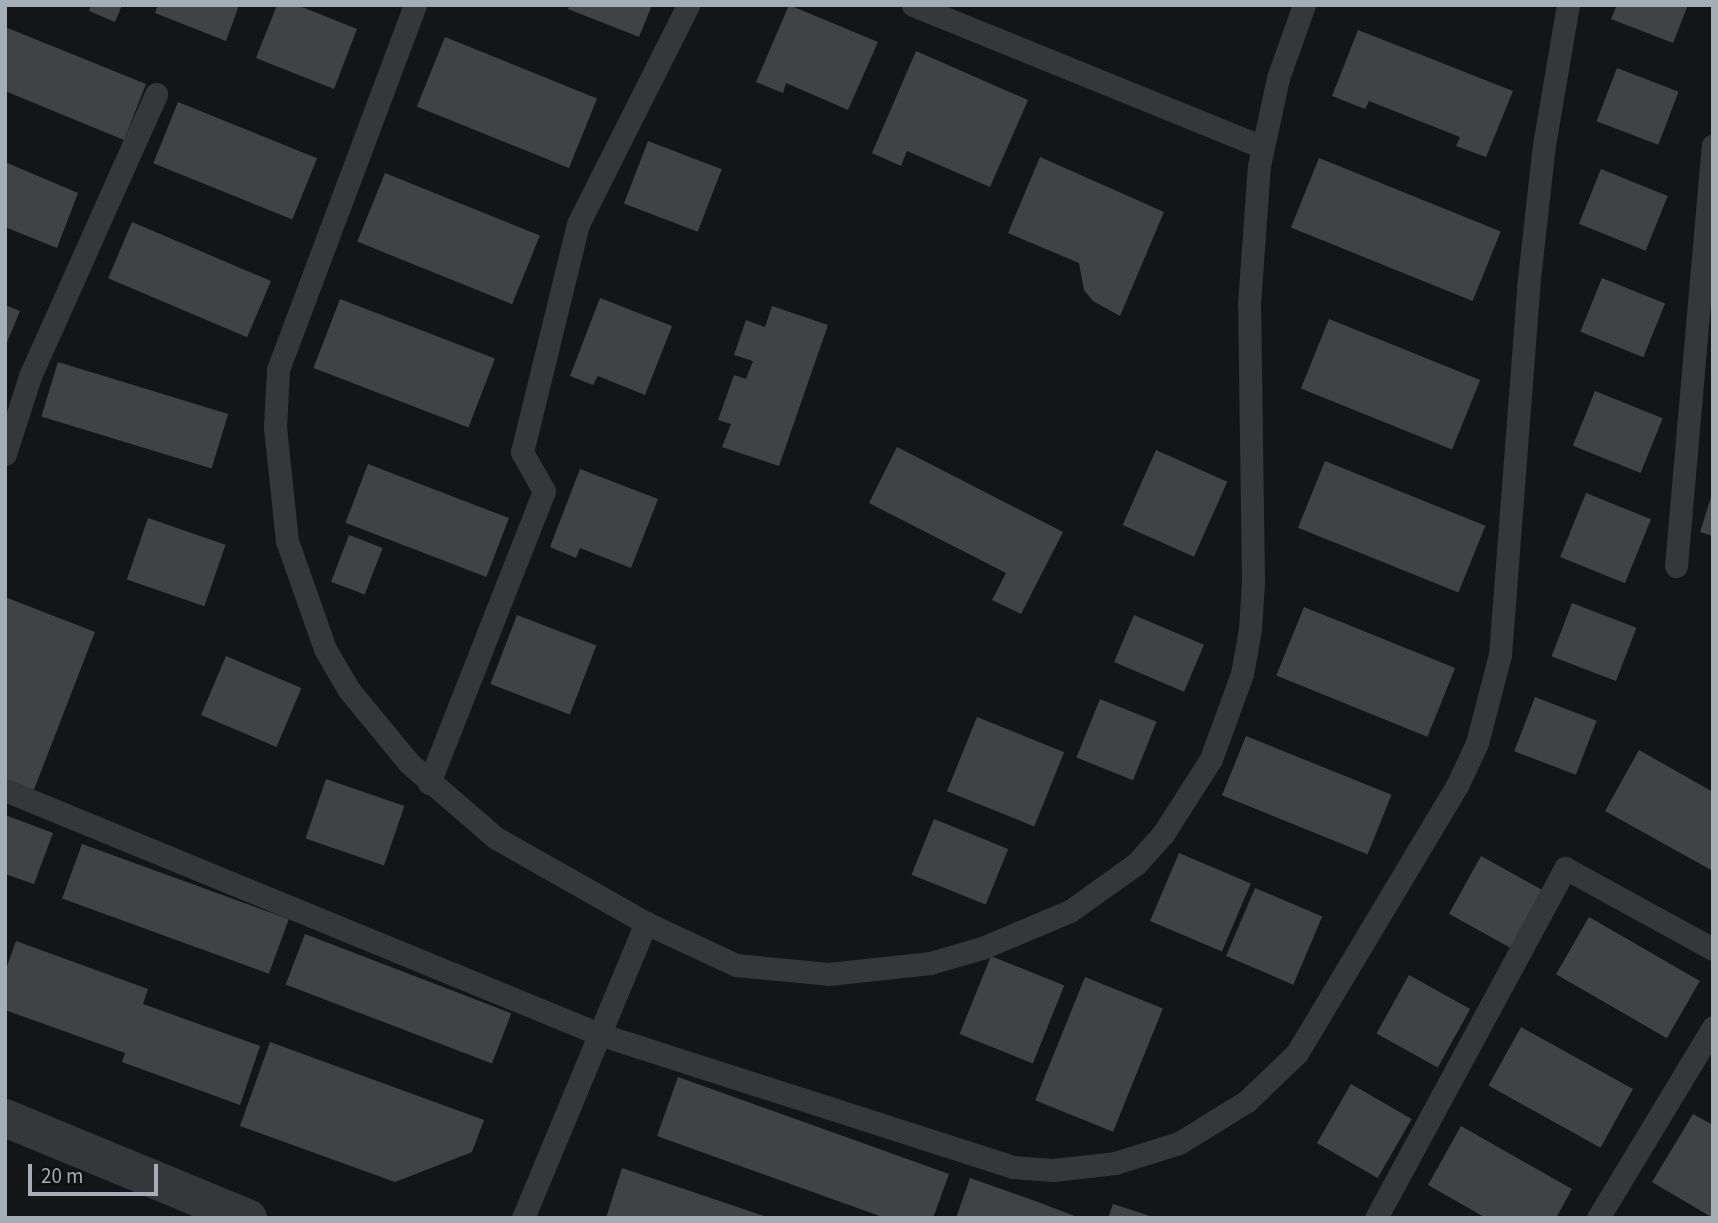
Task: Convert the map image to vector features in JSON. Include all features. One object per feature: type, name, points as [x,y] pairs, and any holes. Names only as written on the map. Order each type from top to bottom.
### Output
[{"type":"street","points":[[5,1118],[248,1218]]},
{"type":"lane","points":[[415,5],[278,370],[275,427],[287,541],[325,649],[377,728],[429,783],[496,838],[646,923],[736,965],[782,972],[841,974],[930,963],[982,948],[1070,911],[1136,864],[1163,834],[1211,759],[1242,674],[1250,629],[1251,235],[1262,147],[1278,78],[1304,5]]},
{"type":"lane","points":[[429,783],[544,491],[522,452],[578,224],[688,5]]},
{"type":"lane","points":[[914,5],[1262,147]]},
{"type":"lane","points":[[5,790],[599,1034],[1013,1167],[1053,1170],[1115,1163],[1179,1143],[1219,1122],[1273,1079],[1297,1053],[1457,786],[1492,698],[1500,656],[1544,145],[1568,5]]},
{"type":"lane","points":[[5,454],[30,376],[156,94]]},
{"type":"lane","points":[[1676,566],[1713,146]]},
{"type":"lane","points":[[1376,1218],[1565,868],[1713,949]]},
{"type":"lane","points":[[523,1218],[646,923]]},
{"type":"lane","points":[[1598,1218],[1713,1027]]},
{"type":"building","points":[[91,5],[122,5],[115,22],[89,11]]},
{"type":"building","points":[[158,5],[239,5],[226,41],[155,13]]},
{"type":"building","points":[[277,5],[297,5],[357,29],[334,89],[256,58]]},
{"type":"building","points":[[570,5],[652,5],[639,37],[568,9]]},
{"type":"building","points":[[789,5],[878,42],[848,110],[786,83],[783,93],[756,82]]},
{"type":"building","points":[[1617,5],[1688,5],[1673,43],[1611,19]]},
{"type":"building","points":[[5,27],[146,84],[124,140],[5,91]]},
{"type":"building","points":[[1358,30],[1513,91],[1486,157],[1456,146],[1460,137],[1369,101],[1365,109],[1332,96]]},
{"type":"building","points":[[445,37],[597,98],[569,168],[417,107]]},
{"type":"building","points":[[916,51],[1028,100],[990,187],[907,151],[901,166],[872,153]]},
{"type":"building","points":[[1617,68],[1679,92],[1658,145],[1597,121]]},
{"type":"building","points":[[178,102],[317,158],[292,219],[153,163]]},
{"type":"building","points":[[648,141],[722,169],[698,232],[624,204]]},
{"type":"building","points":[[1040,157],[1164,212],[1120,316],[1093,301],[1084,290],[1079,263],[1008,233]]},
{"type":"building","points":[[1319,158],[1501,231],[1473,301],[1291,228]]},
{"type":"building","points":[[5,162],[78,193],[57,248],[5,227]]},
{"type":"building","points":[[1601,169],[1668,196],[1646,251],[1579,224]]},
{"type":"building","points":[[385,173],[540,236],[512,304],[357,242]]},
{"type":"building","points":[[132,222],[271,281],[247,337],[108,278]]},
{"type":"building","points":[[1602,278],[1665,303],[1643,357],[1580,332]]},
{"type":"building","points":[[600,298],[672,326],[645,395],[598,376],[593,385],[570,376]]},
{"type":"building","points":[[340,299],[495,358],[468,428],[313,368]]},
{"type":"building","points":[[5,305],[20,311],[5,347]]},
{"type":"building","points":[[772,306],[828,325],[779,466],[722,447],[731,424],[718,420],[734,375],[746,379],[753,361],[734,355],[746,320],[765,327]]},
{"type":"building","points":[[1329,319],[1480,380],[1452,450],[1301,389]]},
{"type":"building","points":[[58,362],[228,414],[212,469],[41,417]]},
{"type":"building","points":[[1595,391],[1663,418],[1641,473],[1573,446]]},
{"type":"building","points":[[897,447],[1063,532],[1021,614],[992,600],[1006,573],[869,503]]},
{"type":"building","points":[[1156,450],[1227,482],[1194,557],[1123,525]]},
{"type":"building","points":[[1325,461],[1485,526],[1458,593],[1298,528]]},
{"type":"building","points":[[368,464],[509,518],[486,577],[345,523]]},
{"type":"building","points":[[580,469],[658,499],[631,568],[580,548],[576,558],[550,547]]},
{"type":"building","points":[[1586,493],[1651,519],[1625,583],[1560,557]]},
{"type":"building","points":[[1713,494],[1713,536],[1700,532]]},
{"type":"building","points":[[148,518],[226,545],[204,606],[127,579]]},
{"type":"building","points":[[349,535],[383,548],[365,595],[331,582]]},
{"type":"building","points":[[5,597],[95,632],[33,792],[5,781]]},
{"type":"building","points":[[1572,603],[1636,628],[1616,681],[1552,656]]},
{"type":"building","points":[[1304,607],[1455,668],[1427,737],[1276,676]]},
{"type":"building","points":[[517,615],[596,645],[570,715],[490,684]]},
{"type":"building","points":[[1134,615],[1204,645],[1184,692],[1114,662]]},
{"type":"building","points":[[226,656],[301,688],[276,747],[201,715]]},
{"type":"building","points":[[1535,697],[1597,721],[1576,775],[1514,751]]},
{"type":"building","points":[[1100,699],[1157,722],[1133,780],[1076,757]]},
{"type":"building","points":[[977,717],[1064,752],[1034,826],[947,791]]},
{"type":"building","points":[[1246,736],[1392,795],[1368,854],[1222,795]]},
{"type":"building","points":[[1639,750],[1713,792],[1713,871],[1605,811]]},
{"type":"building","points":[[326,779],[404,806],[384,866],[305,839]]},
{"type":"building","points":[[5,815],[53,833],[34,884],[5,874]]},
{"type":"building","points":[[934,819],[1008,849],[986,905],[912,875]]},
{"type":"building","points":[[82,844],[289,919],[269,974],[62,899]]},
{"type":"building","points":[[1179,853],[1251,883],[1222,952],[1150,921]]},
{"type":"building","points":[[1481,856],[1542,890],[1510,948],[1449,914]]},
{"type":"building","points":[[1255,888],[1322,917],[1293,985],[1226,956]]},
{"type":"building","points":[[1589,917],[1700,981],[1667,1038],[1556,974]]},
{"type":"building","points":[[305,934],[511,1013],[492,1064],[286,984]]},
{"type":"building","points":[[16,941],[148,989],[143,1004],[260,1046],[240,1105],[122,1062],[125,1053],[5,1010],[5,972]]},
{"type":"building","points":[[991,956],[1064,986],[1033,1063],[960,1034]]},
{"type":"building","points":[[1409,975],[1470,1009],[1438,1068],[1377,1034]]},
{"type":"building","points":[[1085,977],[1163,1008],[1113,1132],[1035,1100]]},
{"type":"building","points":[[1521,1027],[1633,1089],[1600,1148],[1489,1086]]},
{"type":"building","points":[[270,1042],[484,1120],[472,1152],[395,1182],[240,1126]]},
{"type":"building","points":[[678,1077],[949,1174],[933,1218],[885,1218],[657,1136]]},
{"type":"building","points":[[1351,1084],[1412,1119],[1378,1178],[1317,1143]]},
{"type":"building","points":[[1693,1114],[1713,1125],[1713,1218],[1652,1182]]},
{"type":"building","points":[[1461,1126],[1572,1189],[1556,1218],[1486,1218],[1428,1185]]},
{"type":"building","points":[[622,1168],[767,1217],[767,1218],[606,1218]]},
{"type":"building","points":[[970,1178],[1038,1202],[1080,1218],[956,1218]]},
{"type":"building","points":[[1113,1204],[1153,1217],[1108,1218]]}]
